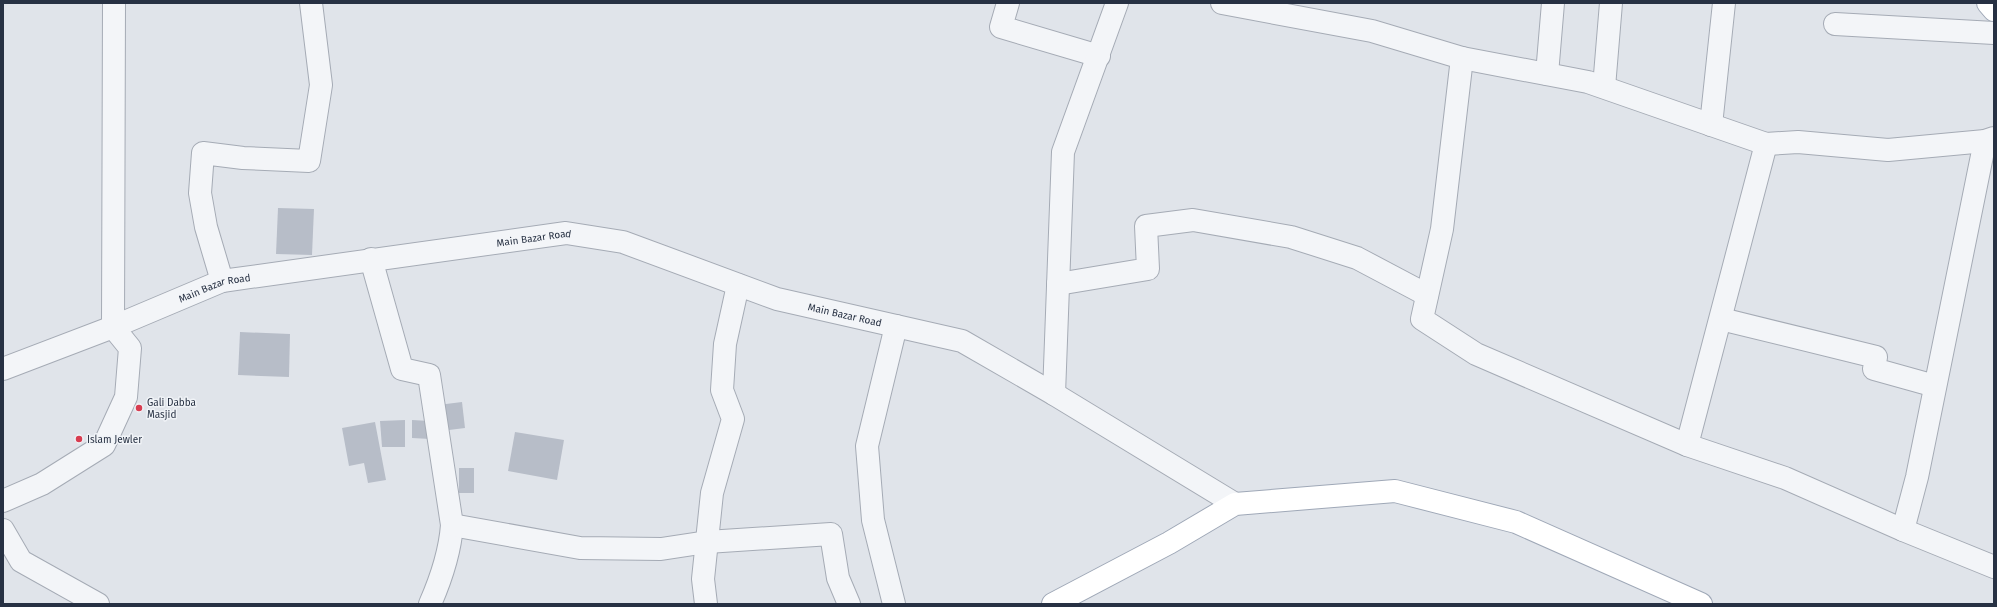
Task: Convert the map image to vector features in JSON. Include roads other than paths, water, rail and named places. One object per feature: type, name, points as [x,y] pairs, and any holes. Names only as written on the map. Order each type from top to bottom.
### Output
[{"type":"main road","points":[[1053,604],[1169,543],[1180,535],[1235,504],[1394,491],[1516,522],[1700,604]]},
{"type":"street","points":[[3,501],[42,484],[104,445],[126,397],[130,348],[113,327],[114,3]]},
{"type":"street","points":[[222,281],[206,227],[200,193],[203,153],[243,158],[309,161],[321,85],[311,3]]},
{"type":"street","points":[[1008,3],[1001,27],[1099,56]]},
{"type":"street","points":[[1054,394],[1063,152],[1117,3]]},
{"type":"street","points":[[1222,3],[1372,31],[1462,58],[1588,82],[1766,144],[1798,142],[1888,150],[1989,140],[1935,386],[1917,477],[1903,530]]},
{"type":"street","points":[[1547,74],[1553,3]]},
{"type":"street","points":[[1604,87],[1611,3]]},
{"type":"street","points":[[1711,125],[1724,3]]},
{"type":"street","points":[[1835,24],[1994,33]]},
{"type":"street","points":[[1462,58],[1442,228],[1422,319],[1476,354],[1687,445],[1785,478],[1994,568]]},
{"type":"street","points":[[1687,445],[1766,144]]},
{"type":"street","points":[[1058,284],[1148,269],[1146,226],[1193,220],[1291,237],[1357,258],[1428,295]]},
{"type":"street","name":"Main Bazar Road","points":[[3,369],[113,327],[222,281],[566,233],[624,242],[777,300],[962,341],[1054,394],[1235,504]]},
{"type":"street","points":[[371,260],[402,369],[429,374],[452,524],[451,537],[439,584],[430,604]]},
{"type":"street","points":[[706,604],[703,579],[712,493],[733,419],[722,390],[725,344],[738,285]]},
{"type":"street","points":[[1721,319],[1876,358],[1874,369],[1935,386]]},
{"type":"street","points":[[894,604],[873,520],[867,446],[896,326]]},
{"type":"street","points":[[452,524],[580,548],[661,549],[707,542],[831,534],[838,578],[849,604]]},
{"type":"street","points":[[3,530],[21,561],[98,604]]},
{"type":"place","name":"Gali Dabba Masjid","points":[[139,408]]},
{"type":"place","name":"Islam Jewler","points":[[79,439]]}]
